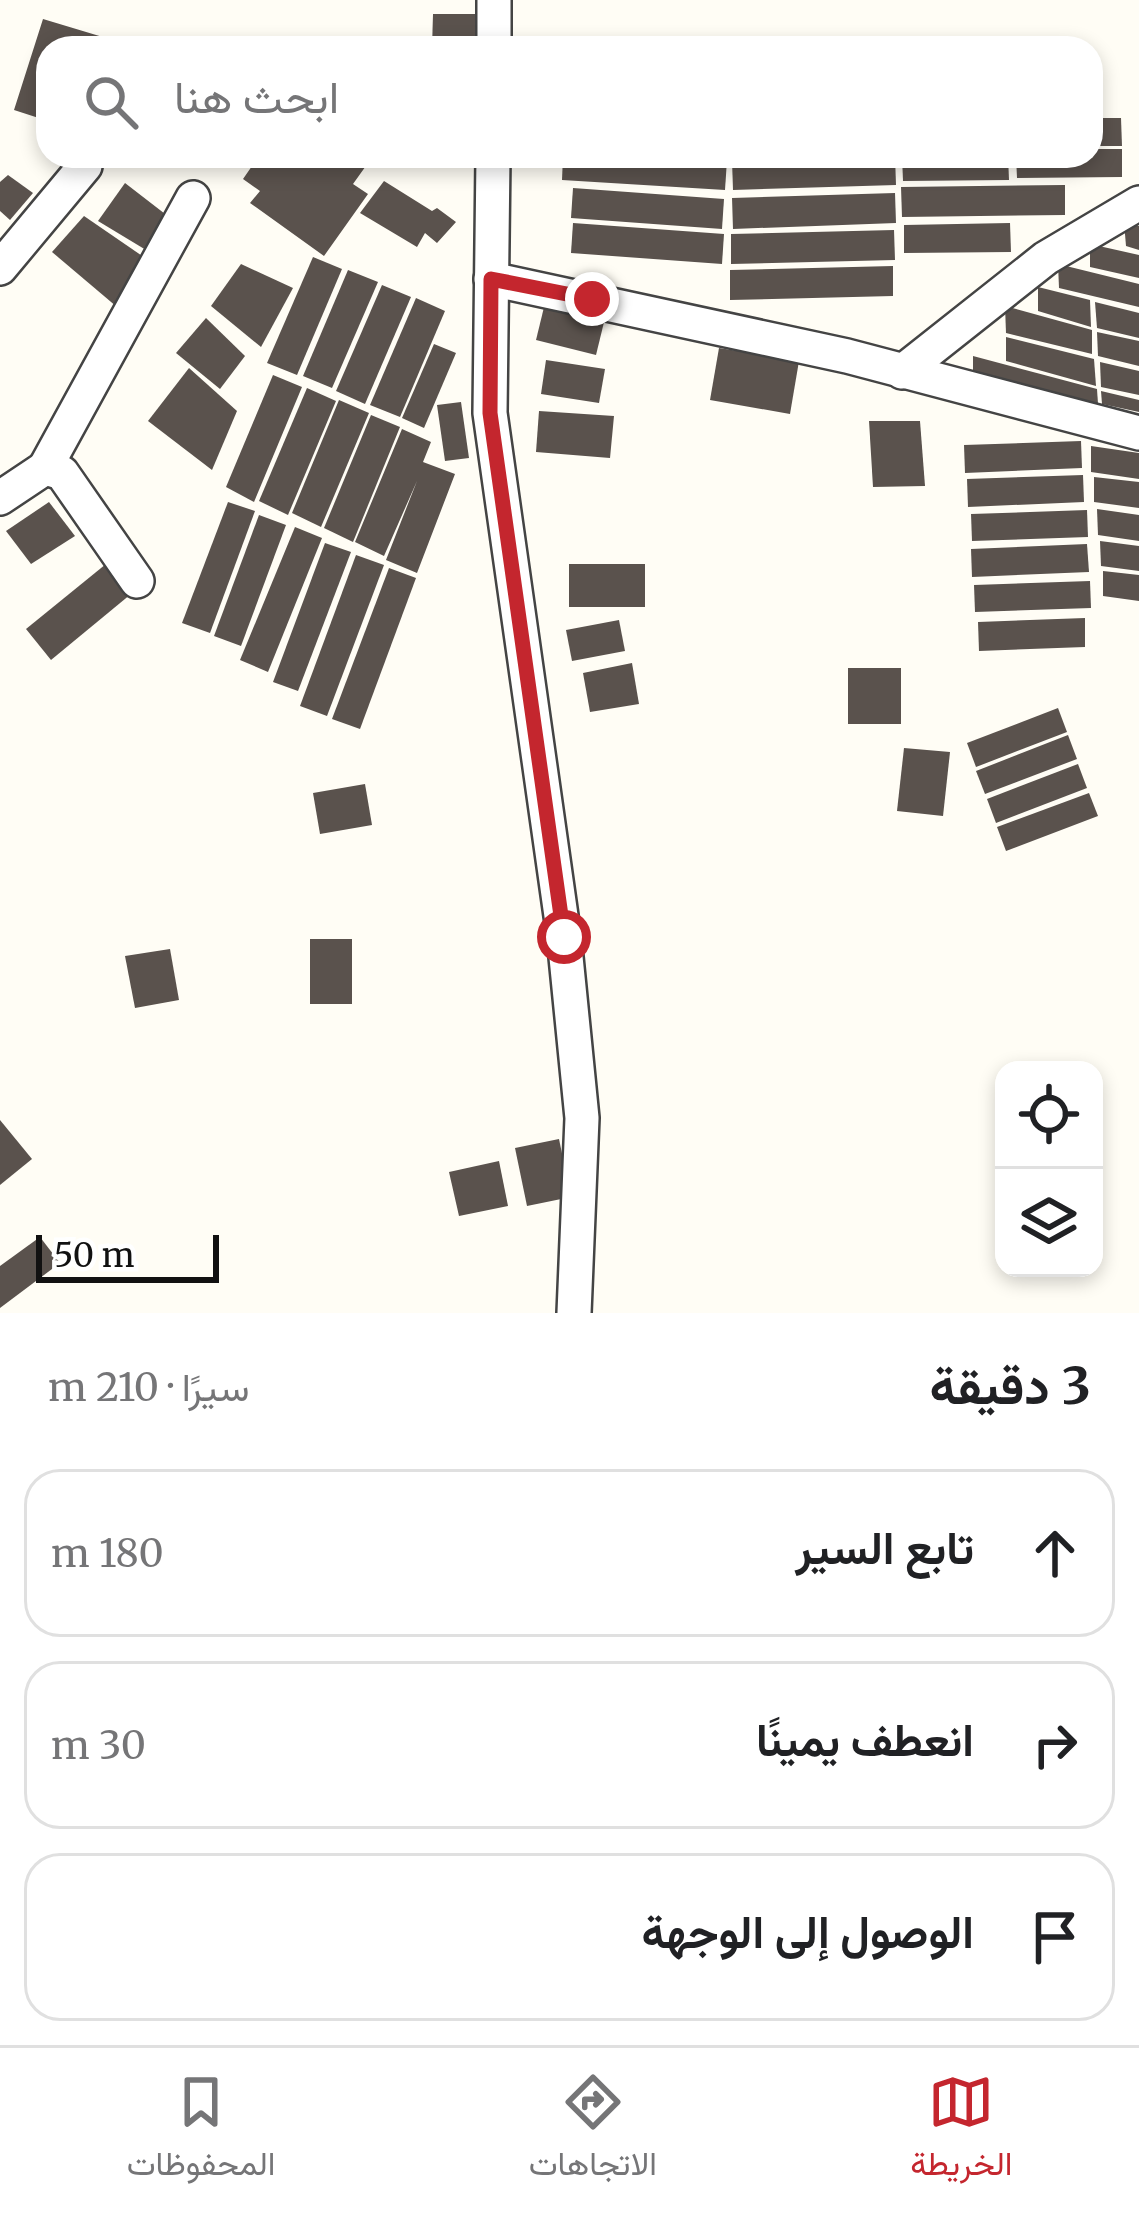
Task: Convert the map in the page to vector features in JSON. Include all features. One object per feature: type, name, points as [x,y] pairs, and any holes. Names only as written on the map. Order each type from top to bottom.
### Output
[{"type":"street","points":[[494,0],[494,36]]},
{"type":"street","points":[[0,268],[83,168]]},
{"type":"street","points":[[493,168],[490,413],[575,1026],[582,1118],[574,1313]]},
{"type":"street","points":[[0,498],[45,469],[194,197]]},
{"type":"street","points":[[902,372],[1046,258],[1139,202]]},
{"type":"street","points":[[491,279],[902,372],[1139,433]]},
{"type":"street","points":[[45,469],[62,472],[137,581]]},
{"type":"building","points":[[433,14],[485,14],[484,36],[432,36]]},
{"type":"building","points":[[43,19],[99,36],[38,36]]},
{"type":"building","points":[[36,41],[36,117],[14,110]]},
{"type":"building","points":[[1103,118],[1121,118],[1122,146],[1103,146]]},
{"type":"building","points":[[1103,149],[1122,149],[1122,177],[1017,178],[1017,168],[1103,168]]},
{"type":"building","points":[[251,168],[364,168],[353,184],[368,194],[324,256],[250,203],[260,191],[243,179]]},
{"type":"building","points":[[562,168],[726,168],[725,190],[562,180]]},
{"type":"building","points":[[732,168],[895,168],[896,185],[733,190]]},
{"type":"building","points":[[902,168],[1008,168],[1009,180],[903,181]]},
{"type":"building","points":[[8,175],[33,193],[10,220],[0,211],[0,182]]},
{"type":"building","points":[[384,181],[456,222],[437,243],[425,233],[417,247],[360,213]]},
{"type":"building","points":[[125,183],[169,217],[146,250],[98,221]]},
{"type":"building","points":[[1065,185],[1065,215],[902,217],[901,187]]},
{"type":"building","points":[[573,188],[724,199],[722,229],[571,218]]},
{"type":"building","points":[[895,193],[896,223],[733,229],[732,198]]},
{"type":"building","points":[[84,216],[151,262],[117,307],[52,252]]},
{"type":"building","points":[[1124,222],[1139,226],[1139,250],[1126,246]]},
{"type":"building","points":[[573,223],[724,234],[722,264],[571,253]]},
{"type":"building","points":[[1010,223],[1011,252],[904,253],[904,225]]},
{"type":"building","points":[[894,230],[895,260],[731,264],[731,234]]},
{"type":"building","points":[[1090,244],[1139,255],[1139,278],[1090,267]]},
{"type":"building","points":[[313,257],[342,269],[297,375],[267,363]]},
{"type":"building","points":[[241,264],[293,288],[261,347],[211,306]]},
{"type":"building","points":[[1058,264],[1139,284],[1139,307],[1059,288]]},
{"type":"building","points":[[893,266],[893,296],[730,300],[730,270]]},
{"type":"building","points":[[348,270],[378,282],[332,388],[303,376]]},
{"type":"building","points":[[382,285],[411,297],[365,404],[336,391]]},
{"type":"building","points":[[1038,287],[1090,300],[1091,327],[1038,311]]},
{"type":"building","points":[[416,298],[445,311],[400,417],[370,405]]},
{"type":"building","points":[[546,299],[606,314],[596,355],[536,340]]},
{"type":"building","points":[[1095,302],[1139,313],[1139,338],[1097,328]]},
{"type":"building","points":[[1005,306],[1092,330],[1092,354],[1006,333]]},
{"type":"building","points":[[206,318],[245,356],[220,389],[176,353]]},
{"type":"building","points":[[1097,332],[1139,341],[1139,366],[1098,356]]},
{"type":"building","points":[[1006,337],[1094,359],[1096,386],[1006,361]]},
{"type":"building","points":[[434,344],[456,353],[424,428],[402,418]]},
{"type":"building","points":[[719,348],[799,361],[790,414],[710,400]]},
{"type":"building","points":[[973,356],[1097,389],[1098,404],[973,371]]},
{"type":"building","points":[[546,360],[605,369],[599,403],[541,394]]},
{"type":"building","points":[[1100,362],[1139,371],[1139,395],[1101,387]]},
{"type":"building","points":[[189,368],[237,411],[212,470],[148,421]]},
{"type":"building","points":[[273,375],[302,387],[254,502],[226,487]]},
{"type":"building","points":[[307,388],[336,401],[288,515],[259,501]]},
{"type":"building","points":[[1101,391],[1139,400],[1139,412],[1102,404]]},
{"type":"building","points":[[339,400],[369,413],[321,527],[292,513]]},
{"type":"building","points":[[461,402],[469,458],[445,461],[437,405]]},
{"type":"building","points":[[539,411],[614,416],[610,458],[536,452]]},
{"type":"building","points":[[371,415],[400,427],[353,542],[324,528]]},
{"type":"building","points":[[869,421],[920,421],[925,486],[873,487]]},
{"type":"building","points":[[402,429],[431,442],[423,462],[455,474],[417,573],[386,560],[417,481],[384,556],[355,542]]},
{"type":"building","points":[[1081,441],[1082,468],[965,473],[964,445]]},
{"type":"building","points":[[1091,446],[1139,453],[1139,479],[1091,472]]},
{"type":"building","points":[[1083,475],[1084,502],[968,507],[967,479]]},
{"type":"building","points":[[1094,477],[1139,482],[1139,508],[1094,502]]},
{"type":"building","points":[[49,502],[75,536],[31,564],[6,531]]},
{"type":"building","points":[[228,502],[255,511],[210,633],[182,623]]},
{"type":"building","points":[[1097,509],[1139,515],[1139,541],[1098,535]]},
{"type":"building","points":[[1087,510],[1088,537],[972,541],[971,514]]},
{"type":"building","points":[[259,515],[286,525],[241,646],[214,636]]},
{"type":"building","points":[[295,527],[322,538],[268,672],[240,660]]},
{"type":"building","points":[[1100,541],[1139,546],[1139,571],[1101,566]]},
{"type":"building","points":[[325,543],[351,552],[298,691],[273,682]]},
{"type":"building","points":[[1087,544],[1089,572],[972,577],[971,549]]},
{"type":"building","points":[[356,555],[384,565],[327,716],[300,706]]},
{"type":"building","points":[[106,564],[131,594],[51,660],[26,629]]},
{"type":"building","points":[[569,564],[645,564],[645,607],[569,607]]},
{"type":"building","points":[[389,568],[416,578],[360,729],[332,719]]},
{"type":"building","points":[[1103,571],[1139,575],[1139,601],[1103,596]]},
{"type":"building","points":[[1090,581],[1091,608],[975,612],[974,585]]},
{"type":"building","points":[[1085,618],[1085,647],[979,651],[978,622]]},
{"type":"building","points":[[619,620],[625,651],[572,661],[566,630]]},
{"type":"building","points":[[632,663],[639,704],[590,712],[583,673]]},
{"type":"building","points":[[848,668],[901,668],[901,724],[848,724]]},
{"type":"building","points":[[1058,708],[1067,732],[976,767],[967,743]]},
{"type":"building","points":[[1068,735],[1077,759],[985,794],[976,771]]},
{"type":"building","points":[[904,748],[950,752],[943,816],[897,811]]},
{"type":"building","points":[[1078,764],[1087,788],[996,823],[987,799]]},
{"type":"building","points":[[365,784],[372,825],[320,834],[313,793]]},
{"type":"building","points":[[1089,793],[1098,816],[1006,851],[997,827]]},
{"type":"building","points":[[310,939],[352,939],[352,1004],[310,1004]]},
{"type":"building","points":[[170,949],[179,1000],[135,1008],[125,956]]},
{"type":"building","points":[[0,1120],[32,1159],[0,1185]]},
{"type":"building","points":[[559,1139],[571,1197],[527,1206],[515,1148]]},
{"type":"building","points":[[499,1161],[508,1206],[459,1216],[449,1172]]},
{"type":"building","points":[[40,1237],[60,1263],[0,1308],[0,1266]]},
{"type":"route","points":[[564,937],[490,413],[491,279],[592,299]]}]
